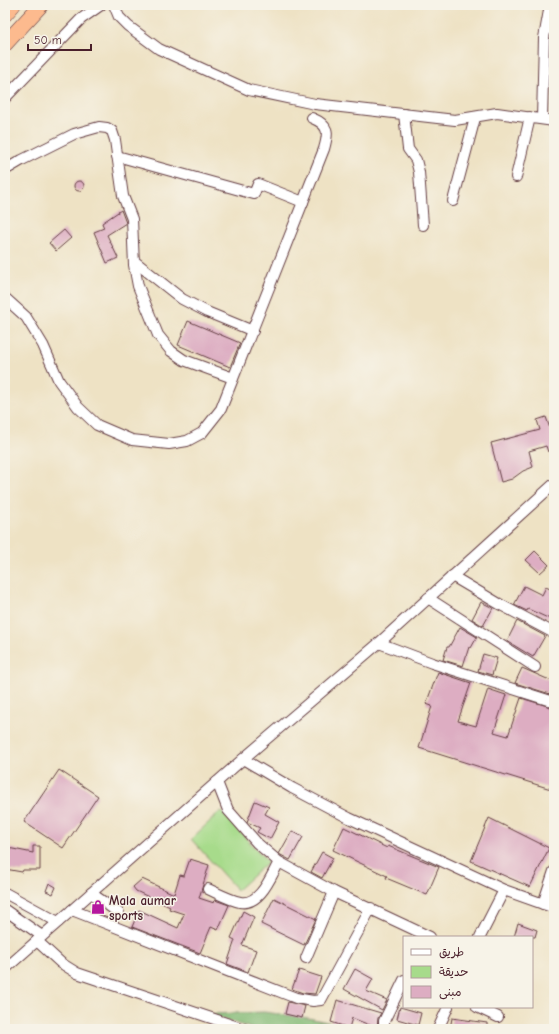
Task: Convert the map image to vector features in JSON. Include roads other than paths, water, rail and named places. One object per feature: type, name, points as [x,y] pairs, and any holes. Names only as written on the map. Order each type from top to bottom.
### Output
[{"type":"highway","points":[[5,14],[13,5]]},
{"type":"highway","points":[[5,44],[40,5]]},
{"type":"street","points":[[5,98],[81,19],[101,5]]},
{"type":"street","points":[[114,5],[119,17],[128,26],[159,49],[249,90],[315,104],[455,120],[475,118],[497,113],[554,121]]},
{"type":"street","points":[[542,119],[544,38],[550,5]]},
{"type":"street","points":[[404,114],[408,149],[416,160],[419,172],[423,225]]},
{"type":"street","points":[[516,178],[530,117]]},
{"type":"street","points":[[5,298],[26,317],[43,345],[59,382],[78,407],[97,425],[132,440],[168,444],[187,441],[202,433],[221,409],[327,138],[325,127],[320,121],[312,118]]},
{"type":"street","points":[[453,201],[475,118]]},
{"type":"street","points":[[5,170],[74,134],[99,127],[107,128],[112,131],[123,196],[132,219],[134,261],[138,286],[158,335],[163,344],[184,360],[232,378]]},
{"type":"street","points":[[117,156],[254,194],[258,184],[303,202]]},
{"type":"street","points":[[134,261],[182,299],[207,312],[253,330]]},
{"type":"street","points":[[5,969],[243,759],[379,643],[554,484]]},
{"type":"street","points":[[452,576],[501,605],[554,633]]},
{"type":"street","points":[[428,598],[534,667]]},
{"type":"street","points":[[379,643],[432,663],[554,702]]},
{"type":"street","points":[[243,759],[292,788],[349,818],[504,890],[552,906],[554,908]]},
{"type":"street","points":[[217,782],[228,810],[257,843],[279,862],[334,892],[371,908],[427,936]]},
{"type":"street","points":[[208,889],[241,902],[253,900],[263,892],[279,862]]},
{"type":"street","points":[[543,904],[554,871]]},
{"type":"street","points":[[481,936],[504,890]]},
{"type":"street","points":[[306,958],[334,892]]},
{"type":"street","points":[[5,893],[58,922]]},
{"type":"street","points":[[91,893],[119,913]]},
{"type":"street","points":[[72,910],[296,998],[313,1001],[320,1000],[371,908]]},
{"type":"street","points":[[5,910],[40,938],[61,963],[76,973],[244,1029]]},
{"type":"street","points":[[384,1029],[384,1021],[403,982]]},
{"type":"street","points":[[438,1029],[448,1008]]},
{"type":"street","points":[[479,1008],[498,1017]]},
{"type":"place","name":"Mala aumar sports","points":[[98,907]]}]
